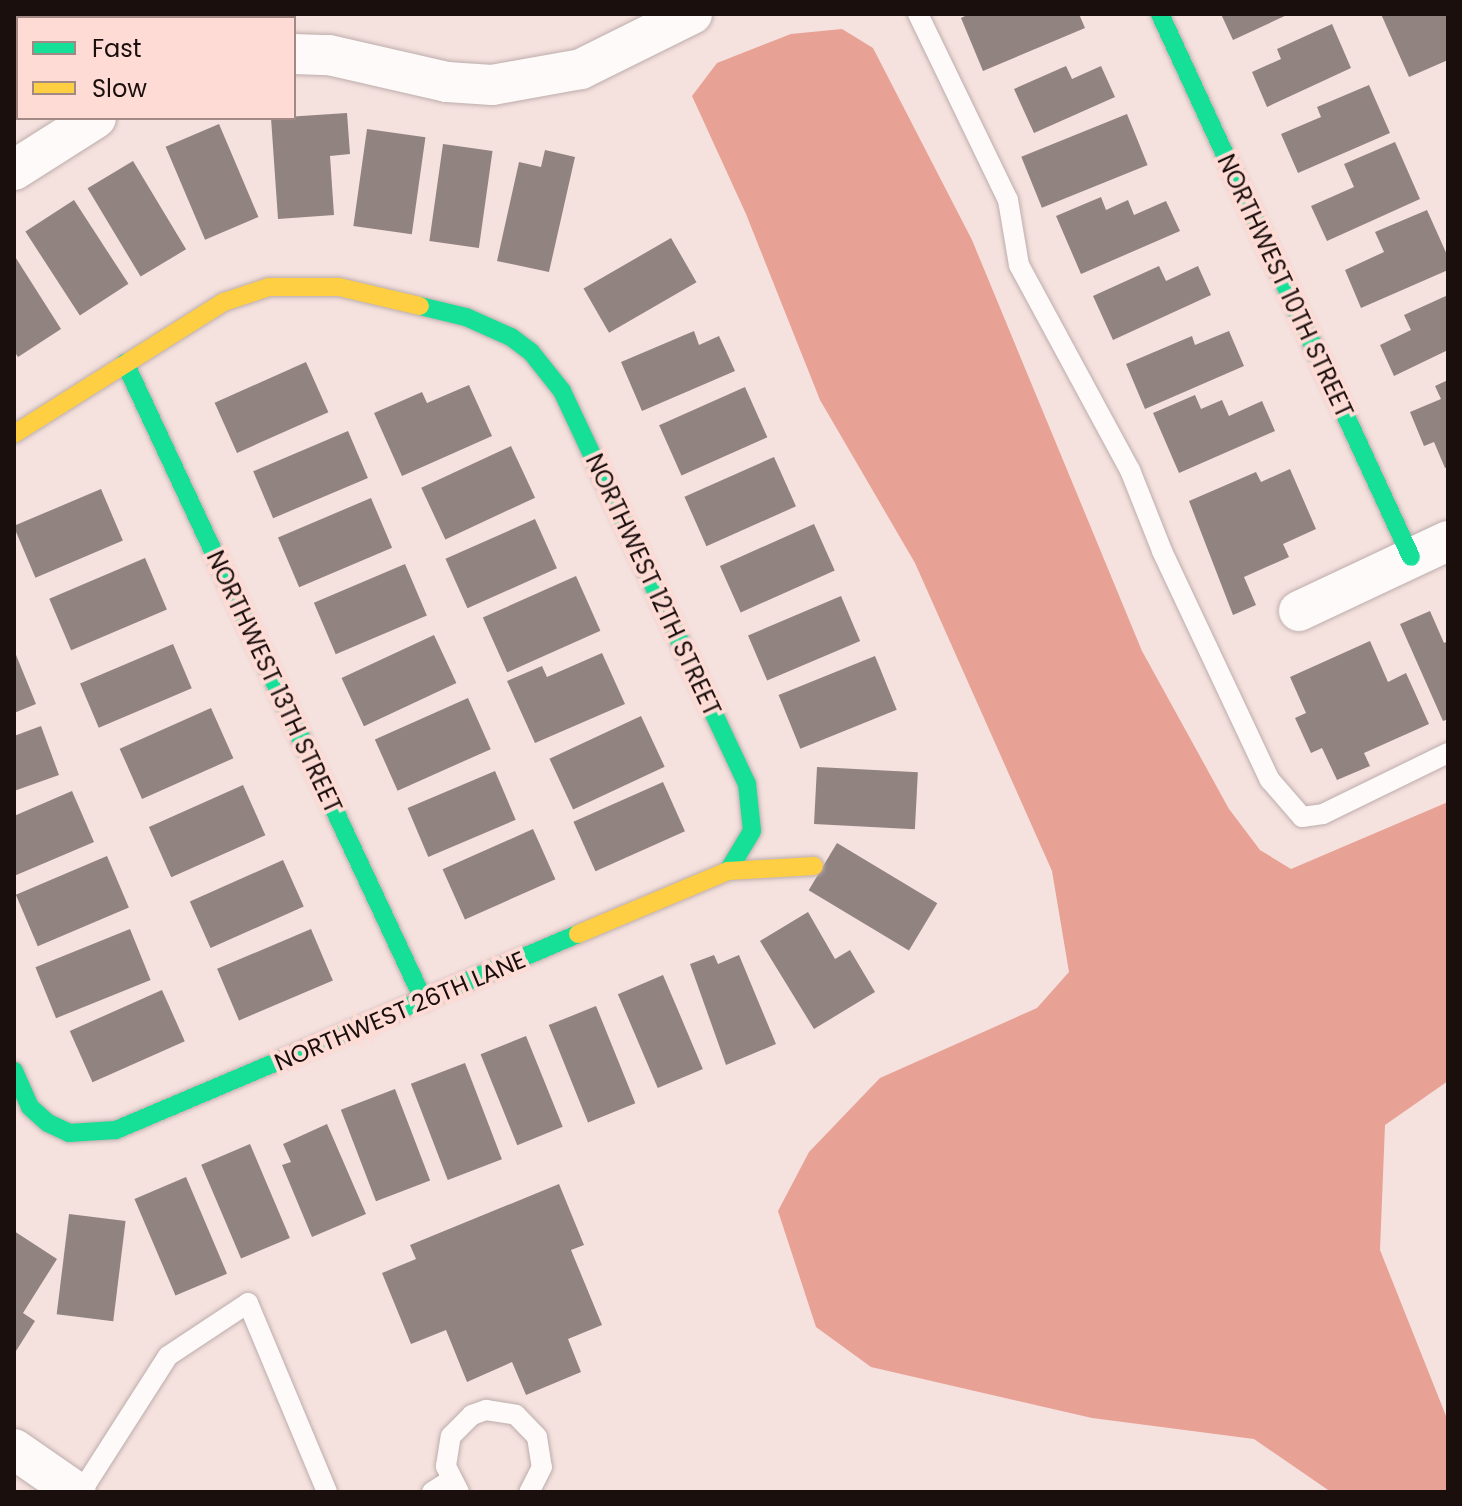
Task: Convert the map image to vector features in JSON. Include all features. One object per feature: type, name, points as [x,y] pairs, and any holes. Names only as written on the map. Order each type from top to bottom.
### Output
[{"type":"street","points":[[296,54],[329,55],[447,82],[538,81],[632,48],[692,14]]},
{"type":"street","name":"NORTHWEST 10TH STREET","points":[[1160,14],[1411,557]]},
{"type":"street","points":[[14,170],[46,131],[88,120]]},
{"type":"street","name":"NORTHWEST 12TH STREET","points":[[14,434],[224,302],[292,284],[339,287],[488,325],[531,352],[562,391],[747,784],[752,831],[728,871]]},
{"type":"street","name":"NORTHWEST 13TH STREET","points":[[125,363],[424,1001]]},
{"type":"street","points":[[1299,611],[1448,541]]},
{"type":"street","name":"NORTHWEST 26TH LANE","points":[[14,1071],[30,1107],[48,1123],[93,1135],[424,1001],[728,871],[814,866]]},
{"type":"street","points":[[14,1449],[79,1492]]},
{"type":"lane","points":[[918,14],[1008,200],[1019,265],[1130,470],[1162,551],[1270,780],[1302,817],[1323,814],[1448,753]]},
{"type":"lane","points":[[79,1492],[168,1356],[248,1303],[327,1492]]},
{"type":"lane","points":[[432,1492],[455,1486],[446,1466],[451,1436],[472,1415],[502,1411],[528,1424],[537,1437],[542,1467],[529,1492]]},
{"type":"shaded area","points":[[842,29],[873,48],[972,240],[1142,651],[1229,809],[1260,850],[1291,869],[1448,802],[1448,1081],[1385,1125],[1380,1250],[1448,1421],[1448,1492],[1331,1492],[1254,1439],[1092,1418],[871,1367],[816,1327],[778,1211],[809,1152],[880,1078],[1037,1008],[1069,972],[1052,871],[915,563],[820,400],[746,214],[692,96],[717,63],[791,34]]},
{"type":"building","points":[[32,14],[144,14],[88,16]]},
{"type":"building","points":[[969,14],[1079,14],[1085,28],[983,71],[961,18]]},
{"type":"building","points":[[1221,14],[1289,14],[1233,40]]},
{"type":"building","points":[[1381,14],[1448,14],[1448,60],[1409,77]]},
{"type":"building","points":[[1332,24],[1351,68],[1267,107],[1252,72],[1281,59],[1277,49]]},
{"type":"building","points":[[1066,66],[1072,79],[1101,66],[1115,97],[1034,133],[1014,89]]},
{"type":"building","points":[[1369,85],[1390,133],[1298,173],[1281,134],[1321,117],[1317,107]]},
{"type":"building","points":[[347,113],[350,154],[330,156],[334,215],[278,219],[271,120],[296,120],[296,116]]},
{"type":"building","points":[[1127,114],[1148,165],[1042,208],[1021,157]]},
{"type":"building","points":[[219,124],[258,217],[205,240],[166,147]]},
{"type":"building","points":[[367,129],[425,137],[412,234],[353,226]]},
{"type":"building","points":[[1395,142],[1420,199],[1327,241],[1311,206],[1354,187],[1344,164]]},
{"type":"building","points":[[443,144],[493,151],[479,248],[429,241]]},
{"type":"building","points":[[545,150],[575,157],[549,272],[497,261],[519,162],[541,167]]},
{"type":"building","points":[[133,161],[186,249],[141,277],[88,188]]},
{"type":"building","points":[[1101,197],[1106,210],[1128,200],[1134,215],[1166,201],[1180,231],[1081,274],[1056,216]]},
{"type":"building","points":[[74,200],[128,284],[80,315],[25,232]]},
{"type":"building","points":[[1427,210],[1448,257],[1448,270],[1361,308],[1345,270],[1384,252],[1375,232]]},
{"type":"building","points":[[671,238],[696,282],[609,333],[584,288]]},
{"type":"building","points":[[14,255],[61,329],[18,357],[14,351]]},
{"type":"building","points":[[1159,266],[1166,281],[1198,266],[1211,295],[1113,340],[1093,296]]},
{"type":"building","points":[[1448,295],[1448,350],[1394,376],[1380,345],[1411,330],[1404,315]]},
{"type":"building","points":[[694,331],[699,345],[719,336],[735,371],[642,411],[621,362]]},
{"type":"building","points":[[1229,331],[1244,366],[1145,409],[1126,364],[1192,336],[1195,345]]},
{"type":"building","points":[[306,362],[328,412],[237,453],[215,403]]},
{"type":"building","points":[[1448,380],[1448,467],[1445,468],[1434,442],[1424,446],[1410,412],[1441,399],[1435,386]]},
{"type":"building","points":[[469,385],[492,436],[402,476],[374,413],[422,392],[427,403]]},
{"type":"building","points":[[745,387],[767,437],[681,475],[659,425]]},
{"type":"building","points":[[1195,395],[1201,409],[1222,400],[1229,416],[1262,401],[1275,431],[1179,473],[1153,413]]},
{"type":"building","points":[[348,431],[368,478],[273,518],[253,471]]},
{"type":"building","points":[[511,446],[535,498],[445,539],[421,488]]},
{"type":"building","points":[[774,457],[796,506],[706,546],[684,497]]},
{"type":"building","points":[[1290,469],[1316,529],[1283,544],[1289,557],[1244,577],[1256,605],[1233,615],[1189,501],[1256,472],[1261,482]]},
{"type":"building","points":[[101,489],[123,541],[35,578],[14,526]]},
{"type":"building","points":[[371,498],[392,548],[299,587],[278,537]]},
{"type":"building","points":[[535,519],[557,568],[467,608],[445,559]]},
{"type":"building","points":[[814,524],[835,571],[741,612],[720,566]]},
{"type":"building","points":[[145,558],[167,610],[71,650],[49,599]]},
{"type":"building","points":[[405,564],[427,616],[336,654],[314,603]]},
{"type":"building","points":[[576,576],[600,631],[507,672],[483,617]]},
{"type":"building","points":[[841,596],[860,641],[767,681],[748,635]]},
{"type":"building","points":[[1430,611],[1444,643],[1448,641],[1448,719],[1443,721],[1400,624]]},
{"type":"building","points":[[434,635],[456,683],[364,726],[342,678]]},
{"type":"building","points":[[1370,641],[1388,682],[1406,673],[1429,724],[1364,753],[1370,766],[1337,780],[1322,748],[1311,753],[1295,718],[1306,713],[1290,677]]},
{"type":"building","points":[[173,644],[192,688],[99,728],[80,683]]},
{"type":"building","points":[[14,650],[36,704],[14,713]]},
{"type":"building","points":[[602,653],[625,704],[535,743],[507,681],[542,666],[547,677]]},
{"type":"building","points":[[875,656],[897,710],[800,749],[779,695]]},
{"type":"building","points":[[468,698],[491,749],[398,791],[375,739]]},
{"type":"building","points":[[211,708],[233,758],[142,799],[120,749]]},
{"type":"building","points":[[641,716],[665,767],[573,809],[549,759]]},
{"type":"building","points":[[41,726],[59,775],[14,791],[14,736]]},
{"type":"building","points":[[817,767],[918,772],[915,829],[814,824]]},
{"type":"building","points":[[495,771],[516,820],[428,857],[408,808]]},
{"type":"building","points":[[663,782],[685,831],[595,871],[573,822]]},
{"type":"building","points":[[243,785],[265,835],[171,877],[149,827]]},
{"type":"building","points":[[72,791],[94,842],[14,876],[14,816]]},
{"type":"building","points":[[533,829],[555,879],[465,920],[443,869]]},
{"type":"building","points":[[837,843],[937,903],[909,950],[809,890]]},
{"type":"building","points":[[107,856],[129,908],[38,946],[16,895]]},
{"type":"building","points":[[283,860],[304,907],[211,948],[190,901]]},
{"type":"building","points":[[808,912],[835,959],[850,950],[875,992],[814,1029],[760,941]]},
{"type":"building","points":[[130,929],[151,980],[56,1018],[35,967]]},
{"type":"building","points":[[311,929],[333,981],[239,1020],[217,969]]},
{"type":"building","points":[[714,955],[718,964],[739,955],[776,1044],[726,1065],[690,964]]},
{"type":"building","points":[[663,975],[703,1069],[658,1088],[618,994]]},
{"type":"building","points":[[162,990],[185,1041],[93,1082],[70,1031]]},
{"type":"building","points":[[596,1006],[635,1103],[588,1122],[549,1025]]},
{"type":"building","points":[[526,1036],[563,1127],[517,1145],[481,1054]]},
{"type":"building","points":[[465,1063],[502,1159],[448,1180],[411,1084]]},
{"type":"building","points":[[395,1089],[430,1180],[376,1201],[341,1110]]},
{"type":"building","points":[[327,1124],[366,1214],[312,1237],[282,1165],[291,1162],[283,1144]]},
{"type":"building","points":[[250,1144],[290,1238],[241,1259],[201,1165]]},
{"type":"building","points":[[186,1177],[227,1274],[175,1296],[134,1199]]},
{"type":"building","points":[[559,1184],[584,1245],[571,1250],[602,1325],[568,1339],[581,1372],[526,1395],[512,1362],[467,1382],[446,1330],[411,1344],[382,1273],[416,1259],[410,1245]]},
{"type":"building","points":[[69,1214],[126,1221],[113,1321],[57,1314]]},
{"type":"building","points":[[14,1231],[57,1259],[23,1313],[35,1321],[16,1351]]},
{"type":"traffic: fast","points":[[1160,14],[1411,557]]},
{"type":"traffic: fast","points":[[420,306],[466,317],[511,337],[531,352],[562,391],[747,784],[752,831],[728,871]]},
{"type":"traffic: fast","points":[[125,363],[424,1001]]},
{"type":"traffic: fast","points":[[14,1071],[30,1107],[48,1123],[69,1133],[116,1130],[578,934]]},
{"type":"traffic: slow","points":[[14,434],[224,302],[269,287],[339,287],[420,306]]},
{"type":"traffic: slow","points":[[578,934],[728,871],[814,866]]}]
